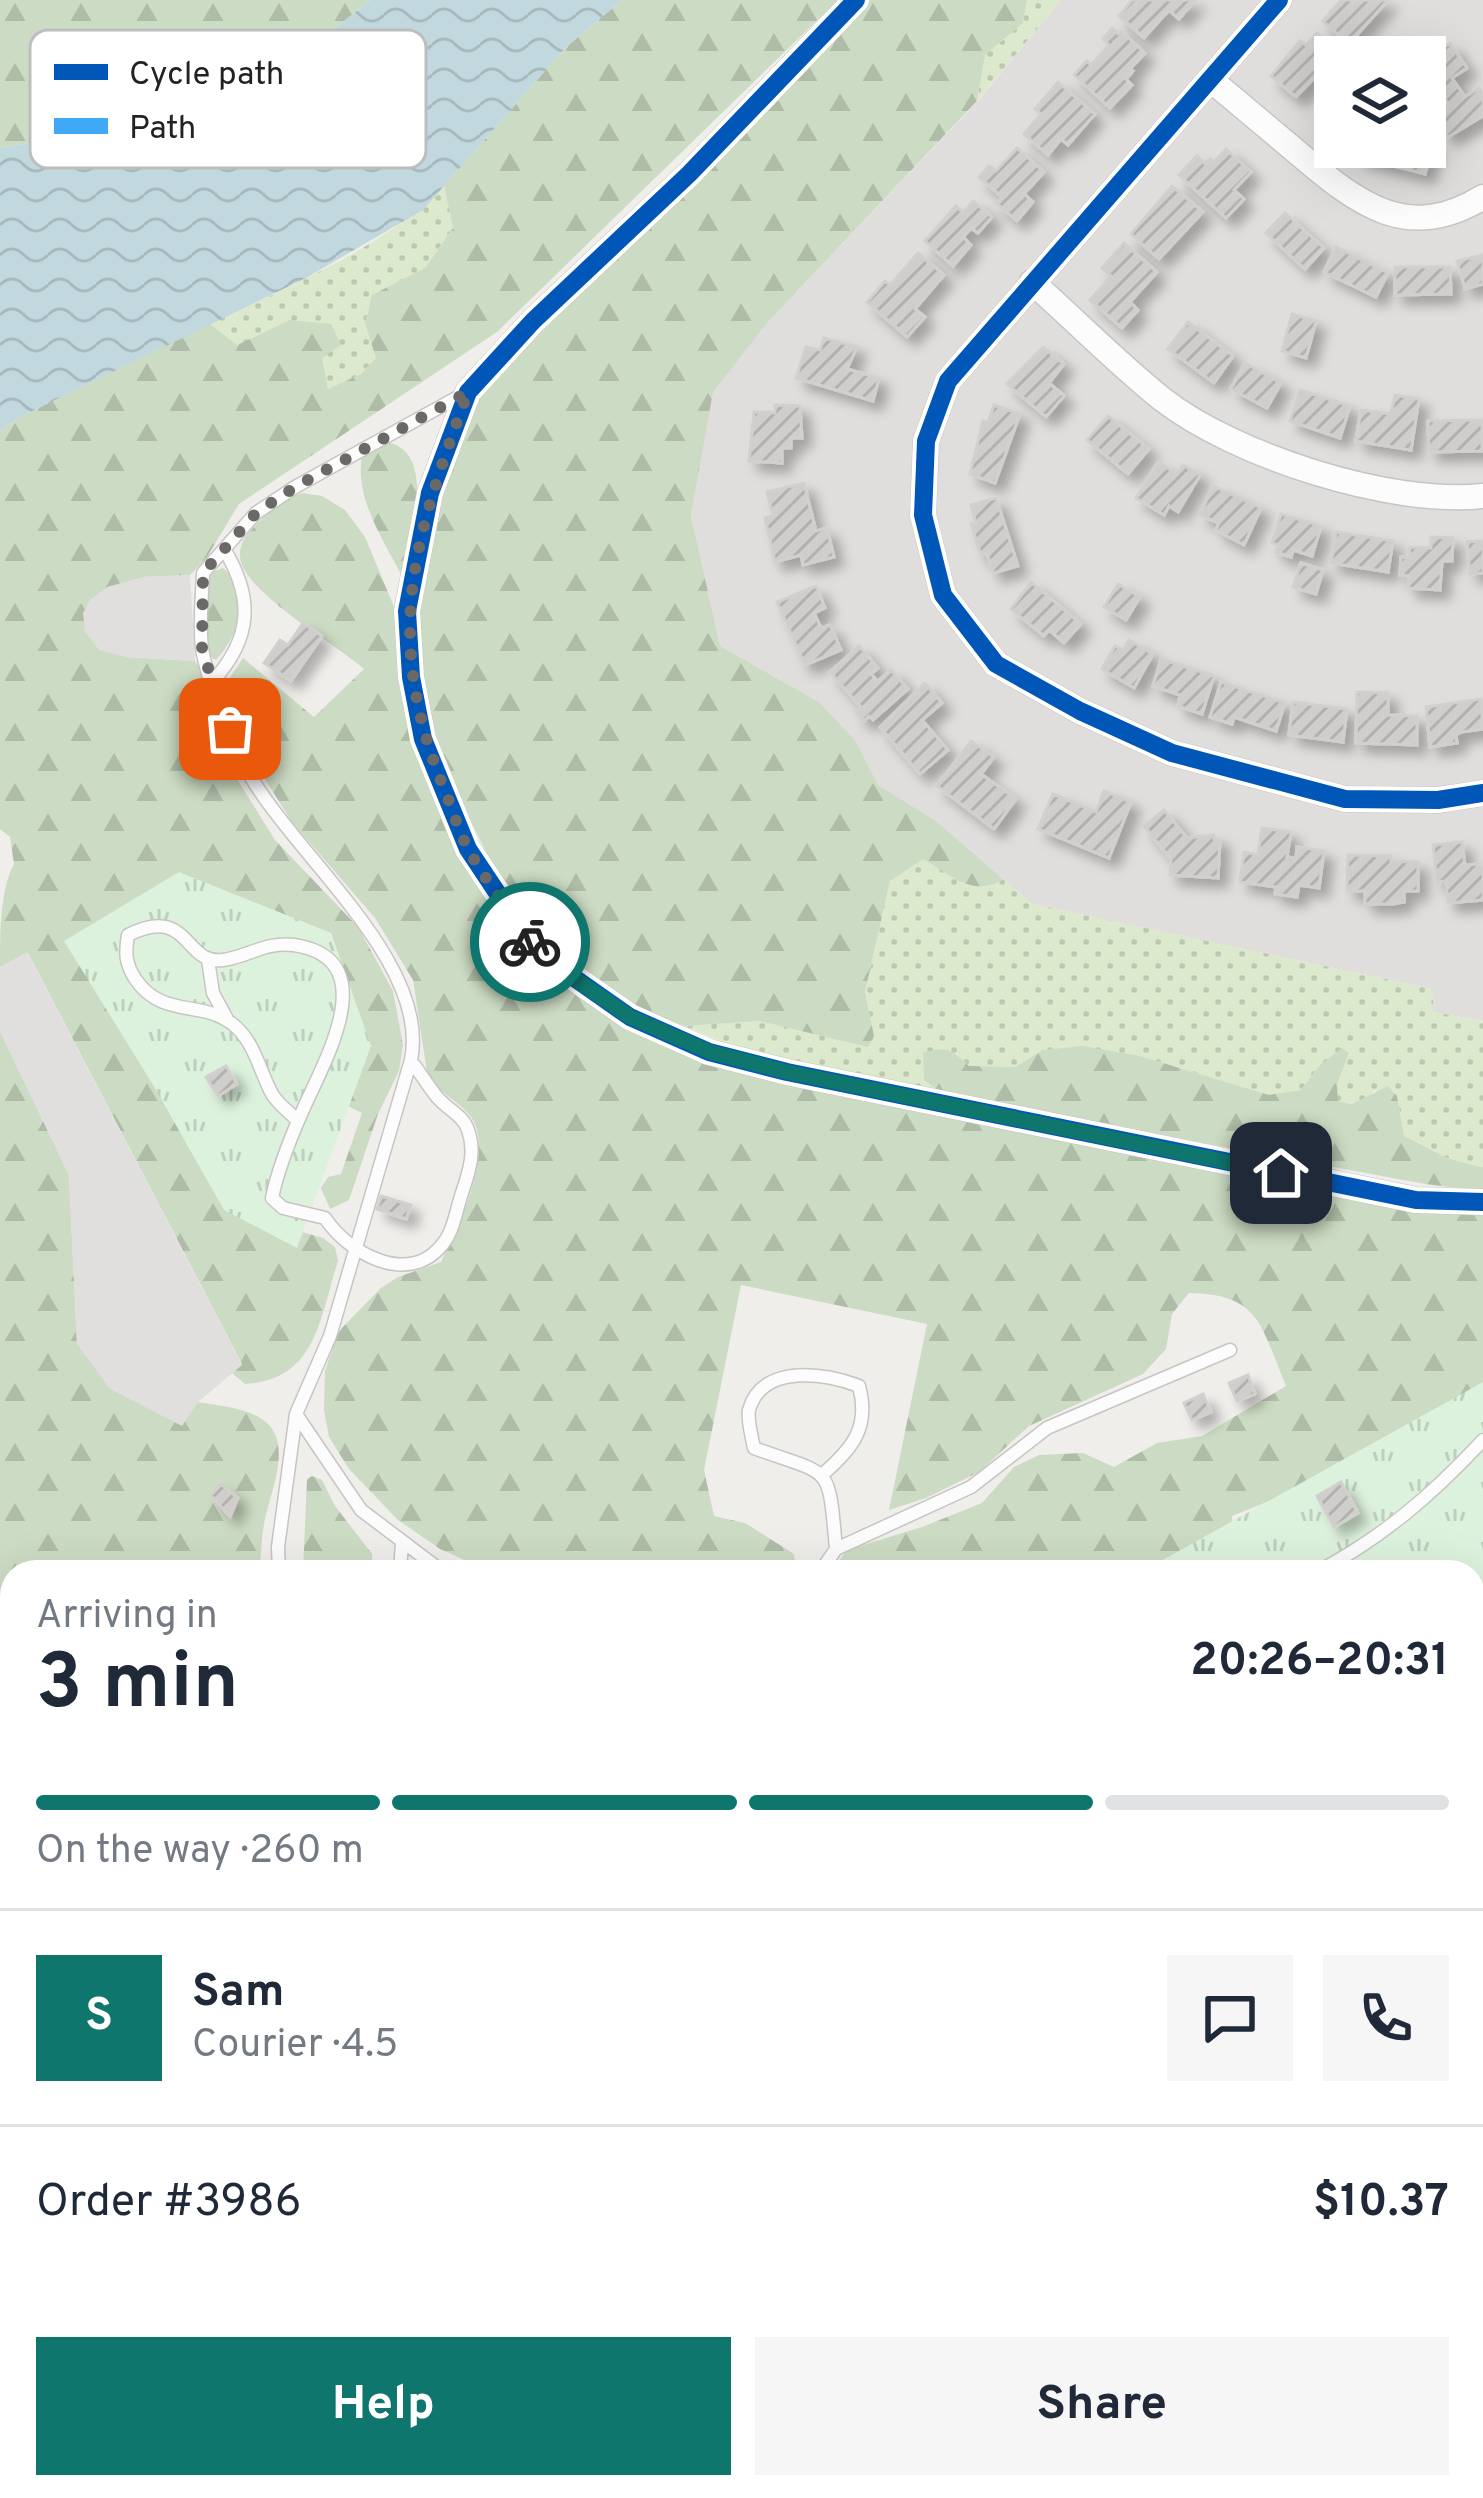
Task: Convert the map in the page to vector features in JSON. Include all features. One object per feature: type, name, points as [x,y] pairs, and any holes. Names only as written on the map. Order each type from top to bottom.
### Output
[{"type":"street","points":[[856,0],[689,173],[521,332],[468,392],[430,494],[407,611],[411,677],[423,739],[468,849],[536,952],[630,1017],[710,1052],[1416,1200],[1483,1202]]},
{"type":"street","points":[[1279,0],[948,381],[926,441],[923,515],[943,595],[997,664],[1080,711],[1172,753],[1345,799],[1438,800],[1483,793]]},
{"type":"street","points":[[1211,80],[1351,198],[1388,214],[1428,218],[1462,210],[1483,197]]},
{"type":"street","points":[[1032,281],[1164,400],[1216,433],[1326,477],[1452,499],[1483,496]]},
{"type":"lane","points":[[279,1560],[296,1414],[330,1336],[413,1051],[408,1009],[396,977],[364,921],[284,827],[238,754],[202,651],[203,573],[256,513],[468,392]]},
{"type":"lane","points":[[213,681],[231,661],[244,618],[241,577],[224,549]]},
{"type":"lane","points":[[228,1022],[209,1013],[169,1007],[148,996],[127,964],[128,934],[142,927],[163,926],[186,935],[208,960],[291,944],[316,951],[337,971],[343,997],[334,1045],[298,1121],[272,1198],[283,1208],[325,1218],[336,1235],[357,1251],[390,1265],[424,1260],[442,1246],[452,1228],[473,1145],[466,1123],[439,1100],[415,1066]]},
{"type":"lane","points":[[208,960],[213,993],[228,1022],[250,1045],[274,1098],[298,1121]]},
{"type":"lane","points":[[828,1560],[836,1549],[970,1487],[1047,1428],[1230,1350]]},
{"type":"lane","points":[[823,1474],[852,1447],[864,1424],[859,1386],[832,1376],[782,1377],[760,1390],[748,1412],[754,1448],[823,1474],[831,1498],[836,1549]]},
{"type":"lane","points":[[296,1414],[362,1510],[427,1560]]},
{"type":"lane","points":[[1338,1560],[1380,1536],[1450,1476],[1483,1440]]},
{"type":"lane","points":[[401,1560],[402,1542]]},
{"type":"shaded area","points":[[1061,0],[1483,0],[1483,1021],[1433,1012],[1432,989],[1032,904],[936,821],[877,785],[855,740],[819,702],[720,646],[691,515],[712,392],[768,322],[977,102]]},
{"type":"shaded area","points":[[190,575],[195,661],[126,657],[99,650],[85,632],[83,613],[90,600],[107,587],[143,577]]},
{"type":"shaded area","points":[[27,952],[242,1365],[198,1402],[182,1426],[110,1389],[77,1344],[69,1175],[0,1031],[0,967]]},
{"type":"green space","points":[[0,0],[371,0],[333,30],[30,30],[30,143],[0,148]]},
{"type":"green space","points":[[622,0],[838,0],[497,332],[239,504],[207,557],[190,575],[143,577],[126,657],[195,661],[203,673],[224,758],[275,840],[358,927],[393,991],[403,1045],[399,1071],[378,1114],[349,1200],[330,1209],[321,1188],[328,1177],[341,1174],[362,1113],[344,1104],[292,1229],[323,1238],[335,1247],[338,1261],[312,1342],[287,1371],[245,1384],[231,1372],[242,1364],[28,953],[0,967],[3,899],[14,864],[10,837],[0,829],[0,431],[210,324],[237,345],[290,320],[331,324],[341,345],[322,358],[328,389],[361,374],[376,358],[365,324],[372,295],[425,268],[453,228],[444,186],[565,48]]},
{"type":"green space","points":[[870,0],[1027,0],[1023,23],[985,55],[977,101],[768,322],[713,392],[691,515],[720,646],[819,702],[855,740],[878,785],[936,821],[1003,879],[972,885],[923,859],[890,881],[865,992],[874,1036],[868,1047],[760,1021],[684,1026],[629,1006],[557,954],[507,895],[453,784],[436,738],[422,672],[420,602],[440,495],[483,390],[537,325]]},
{"type":"green space","points":[[1027,0],[1061,0],[977,101],[985,55],[1023,23]]},
{"type":"green space","points":[[444,186],[453,228],[425,268],[372,296],[365,324],[376,358],[361,374],[328,390],[322,358],[290,320],[237,345],[210,324],[366,246]]},
{"type":"green space","points":[[386,442],[402,449],[417,480],[404,580],[373,520],[363,488],[362,456]]},
{"type":"green space","points":[[302,493],[322,496],[345,510],[365,537],[397,614],[459,851],[493,912],[532,959],[708,1059],[1483,1210],[1483,1416],[1232,1516],[1230,1560],[840,1560],[847,1550],[982,1503],[1014,1467],[1039,1455],[1083,1453],[1114,1467],[1157,1443],[1202,1436],[1286,1386],[1256,1318],[1231,1300],[1189,1293],[1172,1314],[1166,1349],[1143,1374],[1029,1426],[979,1472],[889,1510],[927,1324],[741,1285],[704,1470],[714,1516],[745,1523],[794,1554],[795,1560],[464,1560],[398,1520],[349,1469],[329,1437],[325,1371],[338,1332],[381,1288],[441,1262],[471,1190],[479,1149],[471,1117],[428,1079],[413,980],[375,918],[292,822],[249,754],[227,682],[243,658],[314,717],[364,669],[273,601],[245,571],[242,543],[289,498]]},
{"type":"green space","points":[[223,568],[238,589],[240,601],[236,627],[216,660],[209,656],[205,640],[208,581],[212,572]]},
{"type":"green space","points":[[923,858],[972,885],[1003,879],[1032,904],[1433,989],[1433,1012],[1483,1021],[1483,1168],[1447,1158],[1404,1136],[1397,1096],[1375,1090],[1358,1102],[1338,1101],[1337,1085],[1349,1054],[1320,1065],[1301,1090],[1269,1095],[1140,1056],[1042,1050],[1017,1067],[969,1066],[955,1052],[945,1095],[735,1047],[684,1026],[760,1021],[868,1046],[874,1036],[865,992],[890,881]]},
{"type":"green space","points":[[179,872],[331,933],[371,1046],[297,1248],[224,1210],[64,941]]},
{"type":"green space","points":[[0,1031],[69,1175],[77,1344],[181,1425],[198,1402],[254,1415],[276,1435],[279,1460],[261,1560],[0,1560]]},
{"type":"green space","points":[[1083,1046],[1140,1056],[1269,1095],[1301,1090],[1320,1065],[1342,1048],[1349,1053],[1337,1085],[1338,1101],[1352,1104],[1388,1086],[1397,1096],[1404,1136],[1447,1158],[1483,1168],[1483,1191],[945,1095],[924,1080],[923,1053],[937,1049],[948,1050],[969,1066],[1016,1067],[1042,1050]]},
{"type":"green space","points":[[1483,1382],[1483,1560],[1163,1560]]},
{"type":"green space","points":[[307,1479],[322,1480],[372,1560],[304,1560]]},
{"type":"water","points":[[371,0],[622,0],[565,48],[423,210],[306,278],[0,431],[0,148],[30,143],[30,168],[426,168],[426,30],[333,30]]},
{"type":"building","points":[[1132,0],[1195,0],[1179,19],[1169,10],[1144,38],[1119,16]]},
{"type":"building","points":[[1341,0],[1388,0],[1356,36],[1340,36],[1323,21]]},
{"type":"building","points":[[1112,28],[1145,53],[1130,69],[1126,79],[1132,85],[1110,108],[1074,75],[1109,45],[1103,39]]},
{"type":"building","points":[[1314,36],[1314,78],[1296,97],[1271,76],[1300,41],[1306,45]]},
{"type":"building","points":[[1450,43],[1467,68],[1452,78],[1465,97],[1479,88],[1483,94],[1483,116],[1448,137],[1446,109],[1450,106],[1446,100],[1446,46]]},
{"type":"building","points":[[1058,82],[1095,114],[1068,145],[1061,139],[1048,155],[1024,134],[1041,114],[1035,109]]},
{"type":"building","points":[[1017,148],[1044,172],[1024,194],[1033,202],[1017,221],[996,203],[1002,197],[979,177],[989,166],[996,171]]},
{"type":"building","points":[[1226,149],[1251,172],[1234,190],[1244,199],[1226,218],[1179,175],[1197,156],[1205,164],[1210,159],[1214,162]]},
{"type":"building","points":[[1172,186],[1203,212],[1159,259],[1131,234]]},
{"type":"building","points":[[973,201],[992,217],[978,233],[971,228],[963,237],[971,245],[953,266],[925,241],[956,206],[963,213]]},
{"type":"building","points":[[1285,213],[1324,248],[1305,269],[1266,233]]},
{"type":"building","points":[[1124,243],[1157,272],[1130,302],[1138,310],[1122,328],[1090,300],[1111,276],[1102,268]]},
{"type":"building","points":[[1336,247],[1388,273],[1376,297],[1324,272]]},
{"type":"building","points":[[918,253],[944,275],[915,309],[925,317],[907,337],[867,302],[885,281],[890,285]]},
{"type":"building","points":[[1483,255],[1483,284],[1465,289],[1457,261]]},
{"type":"building","points":[[1395,267],[1450,267],[1451,294],[1395,295]]},
{"type":"building","points":[[1292,314],[1316,321],[1306,358],[1282,351]]},
{"type":"building","points":[[1188,322],[1233,356],[1214,383],[1168,349]]},
{"type":"building","points":[[824,338],[857,347],[847,369],[879,378],[873,401],[796,378],[806,347],[820,350]]},
{"type":"building","points":[[1043,347],[1064,364],[1049,383],[1064,396],[1046,417],[1007,384]]},
{"type":"building","points":[[1245,363],[1281,383],[1267,408],[1231,389]]},
{"type":"building","points":[[1300,390],[1350,406],[1340,438],[1290,421]]},
{"type":"building","points":[[1395,395],[1419,399],[1411,450],[1356,441],[1361,410],[1391,414]]},
{"type":"building","points":[[775,405],[800,406],[802,438],[791,438],[791,448],[782,448],[782,463],[749,461],[754,412],[775,413]]},
{"type":"building","points":[[994,405],[1020,414],[995,483],[970,474],[983,421],[988,422]]},
{"type":"building","points":[[1108,416],[1149,449],[1128,474],[1087,440]]},
{"type":"building","points":[[1482,420],[1482,451],[1429,452],[1428,421]]},
{"type":"building","points":[[1158,462],[1177,474],[1183,465],[1200,475],[1178,512],[1169,506],[1164,515],[1136,498]]},
{"type":"building","points":[[804,483],[816,531],[827,528],[834,557],[803,565],[801,555],[775,562],[765,518],[773,516],[767,492]]},
{"type":"building","points":[[1213,486],[1261,508],[1244,545],[1216,530],[1219,523],[1200,515]]},
{"type":"building","points":[[996,498],[1018,566],[993,573],[987,553],[981,555],[971,524],[976,523],[971,505]]},
{"type":"building","points":[[1281,514],[1321,526],[1312,556],[1293,550],[1291,557],[1276,552],[1278,545],[1272,543]]},
{"type":"building","points":[[1336,532],[1393,541],[1388,572],[1331,563]]},
{"type":"building","points":[[1431,537],[1453,538],[1452,561],[1442,561],[1440,590],[1408,588],[1409,576],[1400,575],[1401,557],[1409,558],[1410,547],[1431,548]]},
{"type":"building","points":[[1483,541],[1483,573],[1470,574],[1467,542]]},
{"type":"building","points":[[1301,563],[1323,570],[1316,594],[1293,587]]},
{"type":"building","points":[[1031,582],[1081,624],[1064,643],[1049,630],[1044,636],[1011,609]]},
{"type":"building","points":[[1118,584],[1140,597],[1126,620],[1104,607]]},
{"type":"building","points":[[816,586],[825,608],[814,613],[821,628],[830,625],[841,650],[805,665],[777,602]]},
{"type":"building","points":[[303,623],[322,636],[291,681],[264,663],[280,640],[288,645]]},
{"type":"building","points":[[1129,640],[1153,654],[1134,688],[1102,669],[1115,646],[1123,650]]},
{"type":"building","points":[[859,646],[878,668],[871,674],[878,681],[891,670],[908,689],[873,720],[869,716],[864,721],[856,712],[861,707],[830,672]]},
{"type":"building","points":[[1161,659],[1214,676],[1202,714],[1178,706],[1180,695],[1153,686]]},
{"type":"building","points":[[1221,682],[1285,703],[1276,731],[1234,717],[1232,724],[1210,717]]},
{"type":"building","points":[[925,683],[942,703],[922,720],[948,750],[920,774],[880,727]]},
{"type":"building","points":[[1357,692],[1388,693],[1388,715],[1417,716],[1417,745],[1356,743]]},
{"type":"building","points":[[1481,699],[1483,729],[1461,732],[1456,735],[1457,743],[1430,747],[1426,707]]},
{"type":"building","points":[[1293,702],[1347,709],[1343,742],[1289,735]]},
{"type":"building","points":[[971,741],[994,757],[981,774],[1016,799],[994,829],[937,786]]},
{"type":"building","points":[[1104,791],[1131,802],[1109,858],[1038,829],[1053,794],[1096,812]]},
{"type":"building","points":[[1164,810],[1187,838],[1214,835],[1220,840],[1218,878],[1170,875],[1171,859],[1144,826]]},
{"type":"building","points":[[1262,828],[1291,832],[1287,857],[1296,858],[1297,847],[1324,851],[1319,888],[1299,885],[1297,897],[1275,894],[1276,887],[1240,882],[1244,852],[1258,855]]},
{"type":"building","points":[[1462,842],[1465,865],[1483,868],[1483,900],[1448,903],[1446,881],[1437,882],[1433,845]]},
{"type":"building","points":[[1348,855],[1418,862],[1418,891],[1404,891],[1404,902],[1365,904],[1365,891],[1347,891]]},
{"type":"building","points":[[226,1066],[237,1084],[218,1096],[206,1077]]},
{"type":"building","points":[[381,1196],[411,1205],[406,1219],[377,1209]]},
{"type":"building","points":[[1248,1375],[1255,1394],[1237,1401],[1229,1383]]},
{"type":"building","points":[[1203,1394],[1211,1412],[1192,1420],[1184,1403]]},
{"type":"building","points":[[1341,1482],[1358,1513],[1334,1527],[1317,1496]]},
{"type":"building","points":[[221,1484],[238,1498],[230,1517],[211,1495]]},
{"type":"cycle path","points":[[856,0],[689,174],[533,321],[468,392],[430,493],[407,611],[411,677],[423,739],[468,849],[536,951],[630,1017],[709,1052],[1416,1200],[1483,1202]]},
{"type":"cycle path","points":[[1279,0],[948,381],[926,441],[923,515],[943,595],[996,664],[1080,711],[1172,753],[1345,799],[1438,800],[1483,793]]},
{"type":"way so far","points":[[230,729],[202,651],[203,573],[256,513],[468,392],[430,494],[407,611],[411,677],[423,739],[468,849],[530,942]]},
{"type":"route","points":[[530,942],[536,952],[630,1017],[710,1052],[787,1072],[1281,1173]]}]
